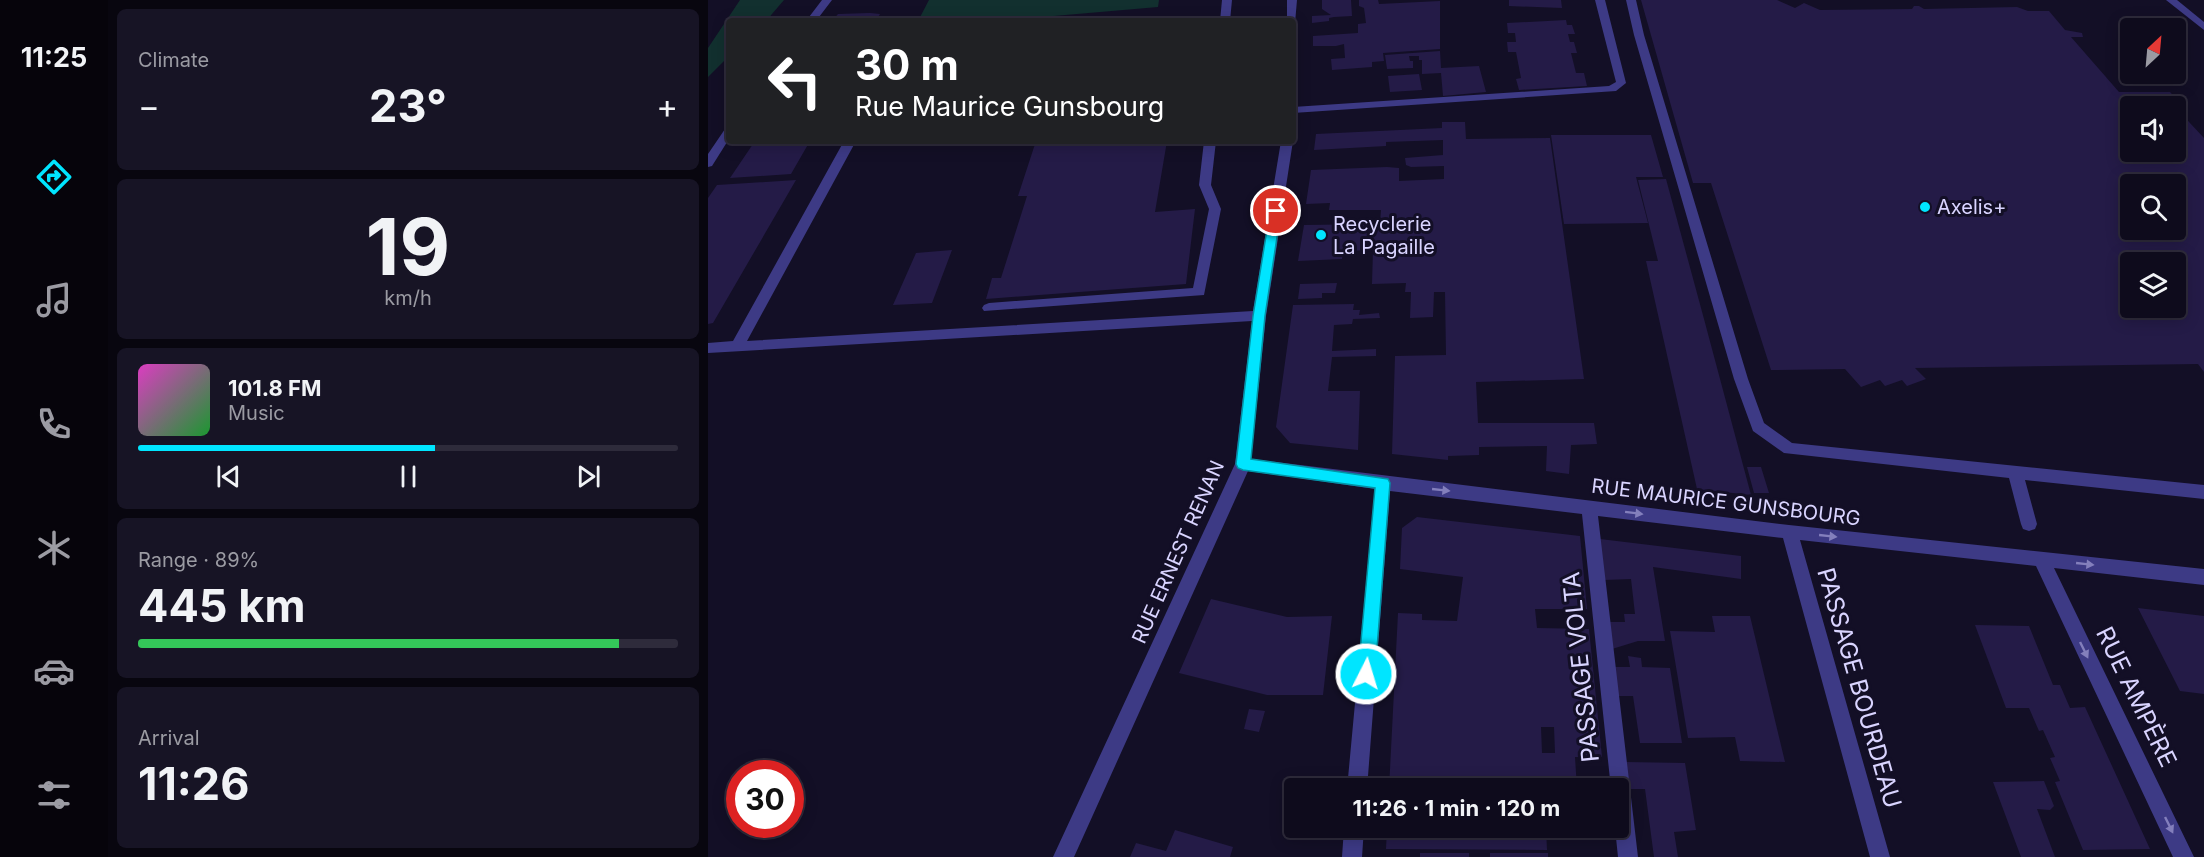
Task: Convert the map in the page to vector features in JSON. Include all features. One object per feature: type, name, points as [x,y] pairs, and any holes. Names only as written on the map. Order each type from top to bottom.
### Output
[{"type":"street","points":[[813,18],[827,0]]},
{"type":"street","points":[[1225,18],[1227,0]]},
{"type":"street","points":[[1292,0],[1292,18]]},
{"type":"street","points":[[1296,110],[1612,89],[1621,83],[1600,0]]},
{"type":"street","points":[[1631,0],[1649,69],[1741,379],[1758,427],[1789,449],[2204,492]]},
{"type":"street","points":[[2171,0],[2204,27]]},
{"type":"street","points":[[708,163],[726,136]]},
{"type":"street","points":[[736,348],[848,144]]},
{"type":"street","points":[[989,308],[1199,292],[1215,209],[1204,185],[1210,144]]},
{"type":"street","name":"RUE ERNEST RENAN","points":[[1063,857],[1243,464],[1259,316],[1287,144]]},
{"type":"street","points":[[1202,280],[1216,281]]},
{"type":"street","points":[[708,348],[1259,316]]},
{"type":"street","name":"RUE MAURICE GUNSBOURG","points":[[1243,464],[1789,532],[2204,577]]},
{"type":"street","points":[[2015,472],[2029,524]]},
{"type":"street","points":[[1358,778],[1383,483]]},
{"type":"street","name":"PASSAGE VOLTA","points":[[1589,507],[1628,857]]},
{"type":"street","name":"PASSAGE BOURDEAU","points":[[1789,532],[1880,857]]},
{"type":"street","name":"RUE AMPÈRE","points":[[2041,559],[2184,857]]},
{"type":"street","points":[[1352,857],[1353,838]]},
{"type":"green space","points":[[740,0],[784,0],[769,18],[728,18]]},
{"type":"green space","points":[[929,0],[1159,0],[1158,7],[1032,18],[920,18]]},
{"type":"green space","points":[[726,21],[726,59],[708,77],[708,48]]},
{"type":"building","points":[[1322,0],[1351,0],[1352,16],[1334,17],[1329,18],[1329,21],[1312,23],[1312,16],[1331,15],[1322,9]]},
{"type":"building","points":[[1359,0],[1378,0],[1379,4],[1440,1],[1440,49],[1383,53],[1384,61],[1372,62],[1372,67],[1332,70],[1331,59],[1345,58],[1344,44],[1313,46],[1313,36],[1358,33],[1358,24],[1366,23],[1364,8],[1359,6]]},
{"type":"building","points":[[1509,0],[1561,0],[1562,8],[1509,6]]},
{"type":"building","name":"Axelis+","points":[[1641,0],[1777,0],[1795,8],[1804,3],[1820,10],[1912,9],[1914,6],[1919,6],[1924,9],[2017,7],[2028,11],[2049,11],[2065,30],[2082,33],[2083,37],[2071,37],[2119,92],[2170,92],[2174,96],[2120,96],[2120,162],[2186,162],[2186,119],[2204,138],[2204,372],[2198,364],[1915,368],[1926,379],[1907,386],[1902,380],[1885,386],[1880,380],[1861,387],[1845,369],[1771,370],[1711,183],[1693,183]]},
{"type":"building","points":[[838,14],[880,14],[878,18],[835,18]]},
{"type":"building","points":[[1566,20],[1567,25],[1572,25],[1575,34],[1568,34],[1570,42],[1574,42],[1577,53],[1571,53],[1576,73],[1584,73],[1587,86],[1519,90],[1516,79],[1521,78],[1516,52],[1508,52],[1507,42],[1516,42],[1515,33],[1508,33],[1507,23]]},
{"type":"building","points":[[1440,51],[1441,68],[1479,66],[1486,92],[1443,96],[1441,73],[1422,74],[1422,60],[1419,60],[1419,56],[1409,56],[1410,61],[1413,61],[1413,68],[1387,69],[1385,55]]},
{"type":"building","points":[[1419,74],[1422,90],[1390,92],[1388,76]]},
{"type":"building","points":[[1442,122],[1465,122],[1466,139],[1550,138],[1584,379],[1476,382],[1478,423],[1594,423],[1597,444],[1571,445],[1569,474],[1546,471],[1547,446],[1479,447],[1479,455],[1448,456],[1448,460],[1392,454],[1395,356],[1446,355],[1445,292],[1434,292],[1433,317],[1410,318],[1411,292],[1405,292],[1406,283],[1372,284],[1373,250],[1343,251],[1342,259],[1298,261],[1304,225],[1380,224],[1381,210],[1329,210],[1330,203],[1306,204],[1311,170],[1387,167],[1399,168],[1399,181],[1444,179],[1444,166],[1411,167],[1406,165],[1405,158],[1443,155],[1443,140],[1386,142],[1386,146],[1314,150],[1316,134],[1442,128]]},
{"type":"building","points":[[1551,135],[1651,135],[1663,177],[1636,177],[1648,223],[1564,224]]},
{"type":"building","points":[[753,144],[808,144],[791,174],[730,178]]},
{"type":"building","points":[[1035,144],[1166,144],[1155,212],[1195,209],[1186,284],[986,299],[992,278],[1001,278],[1027,196],[1018,196]]},
{"type":"building","points":[[1666,179],[1751,495],[1697,489],[1646,261],[1658,261],[1638,180]]},
{"type":"building","points":[[796,180],[713,323],[708,324],[708,198],[717,185]]},
{"type":"building","points":[[952,250],[932,303],[893,305],[916,253]]},
{"type":"building","points":[[1337,283],[1335,293],[1322,293],[1322,298],[1298,299],[1300,284]]},
{"type":"building","points":[[1354,304],[1353,310],[1360,310],[1359,315],[1379,313],[1380,318],[1353,319],[1352,324],[1334,325],[1332,351],[1376,349],[1376,356],[1332,357],[1328,391],[1360,391],[1358,450],[1290,443],[1276,427],[1293,305]]},
{"type":"building","points":[[1747,467],[1761,467],[1769,493],[1754,493]]},
{"type":"building","points":[[1417,517],[1580,536],[1587,609],[1535,609],[1537,628],[1589,629],[1602,757],[1575,757],[1576,778],[1390,778],[1398,613],[1422,614],[1422,620],[1457,621],[1463,577],[1400,569],[1402,528]],"holes":[[[1541,727],[1554,727],[1555,753],[1542,753]]]},
{"type":"building","points":[[1600,539],[1741,556],[1741,579],[1653,567],[1665,641],[1638,641],[1612,649],[1609,622],[1625,622],[1624,614],[1635,614],[1631,579],[1604,580]]},
{"type":"building","points":[[1211,599],[1287,617],[1332,616],[1323,695],[1267,695],[1179,673]]},
{"type":"building","points":[[2138,608],[2204,616],[2204,694],[2180,691]]},
{"type":"building","points":[[1712,616],[1750,616],[1785,762],[1740,761],[1735,737],[1688,738],[1670,631],[1715,632]]},
{"type":"building","points":[[1975,625],[2029,626],[2053,685],[2060,685],[2070,708],[2085,707],[2150,849],[2083,850],[2055,782],[2060,781],[2050,758],[2055,757],[2043,730],[2039,731],[2029,708],[2006,708]]},
{"type":"building","points":[[1628,656],[1641,658],[1642,667],[1670,668],[1682,743],[1640,743],[1633,696],[1617,696],[1614,667],[1630,667]]},
{"type":"building","points":[[1249,709],[1265,711],[1259,732],[1244,729]]},
{"type":"building","points":[[1625,762],[1685,763],[1696,830],[1674,832],[1678,857],[1654,857],[1645,789],[1629,789],[1629,778],[1627,778]]},
{"type":"building","points":[[2044,781],[2054,806],[2050,810],[2037,809],[2055,857],[2021,857],[1993,782]]},
{"type":"building","points":[[1175,830],[1233,847],[1230,857],[1130,857],[1136,843],[1166,851]]},
{"type":"building","points":[[1387,838],[1546,838],[1547,850],[1386,849]]},
{"type":"building","points":[[1420,853],[1469,853],[1469,857],[1420,857]]},
{"type":"building","points":[[1490,853],[1548,853],[1548,857],[1490,857]]},
{"type":"place","name":"Axelis+","points":[[1925,207]]},
{"type":"place","name":"Recyclerie La Pagaille","points":[[1321,235]]},
{"type":"route","points":[[1276,211],[1259,316],[1243,464],[1383,483],[1366,674]]}]
